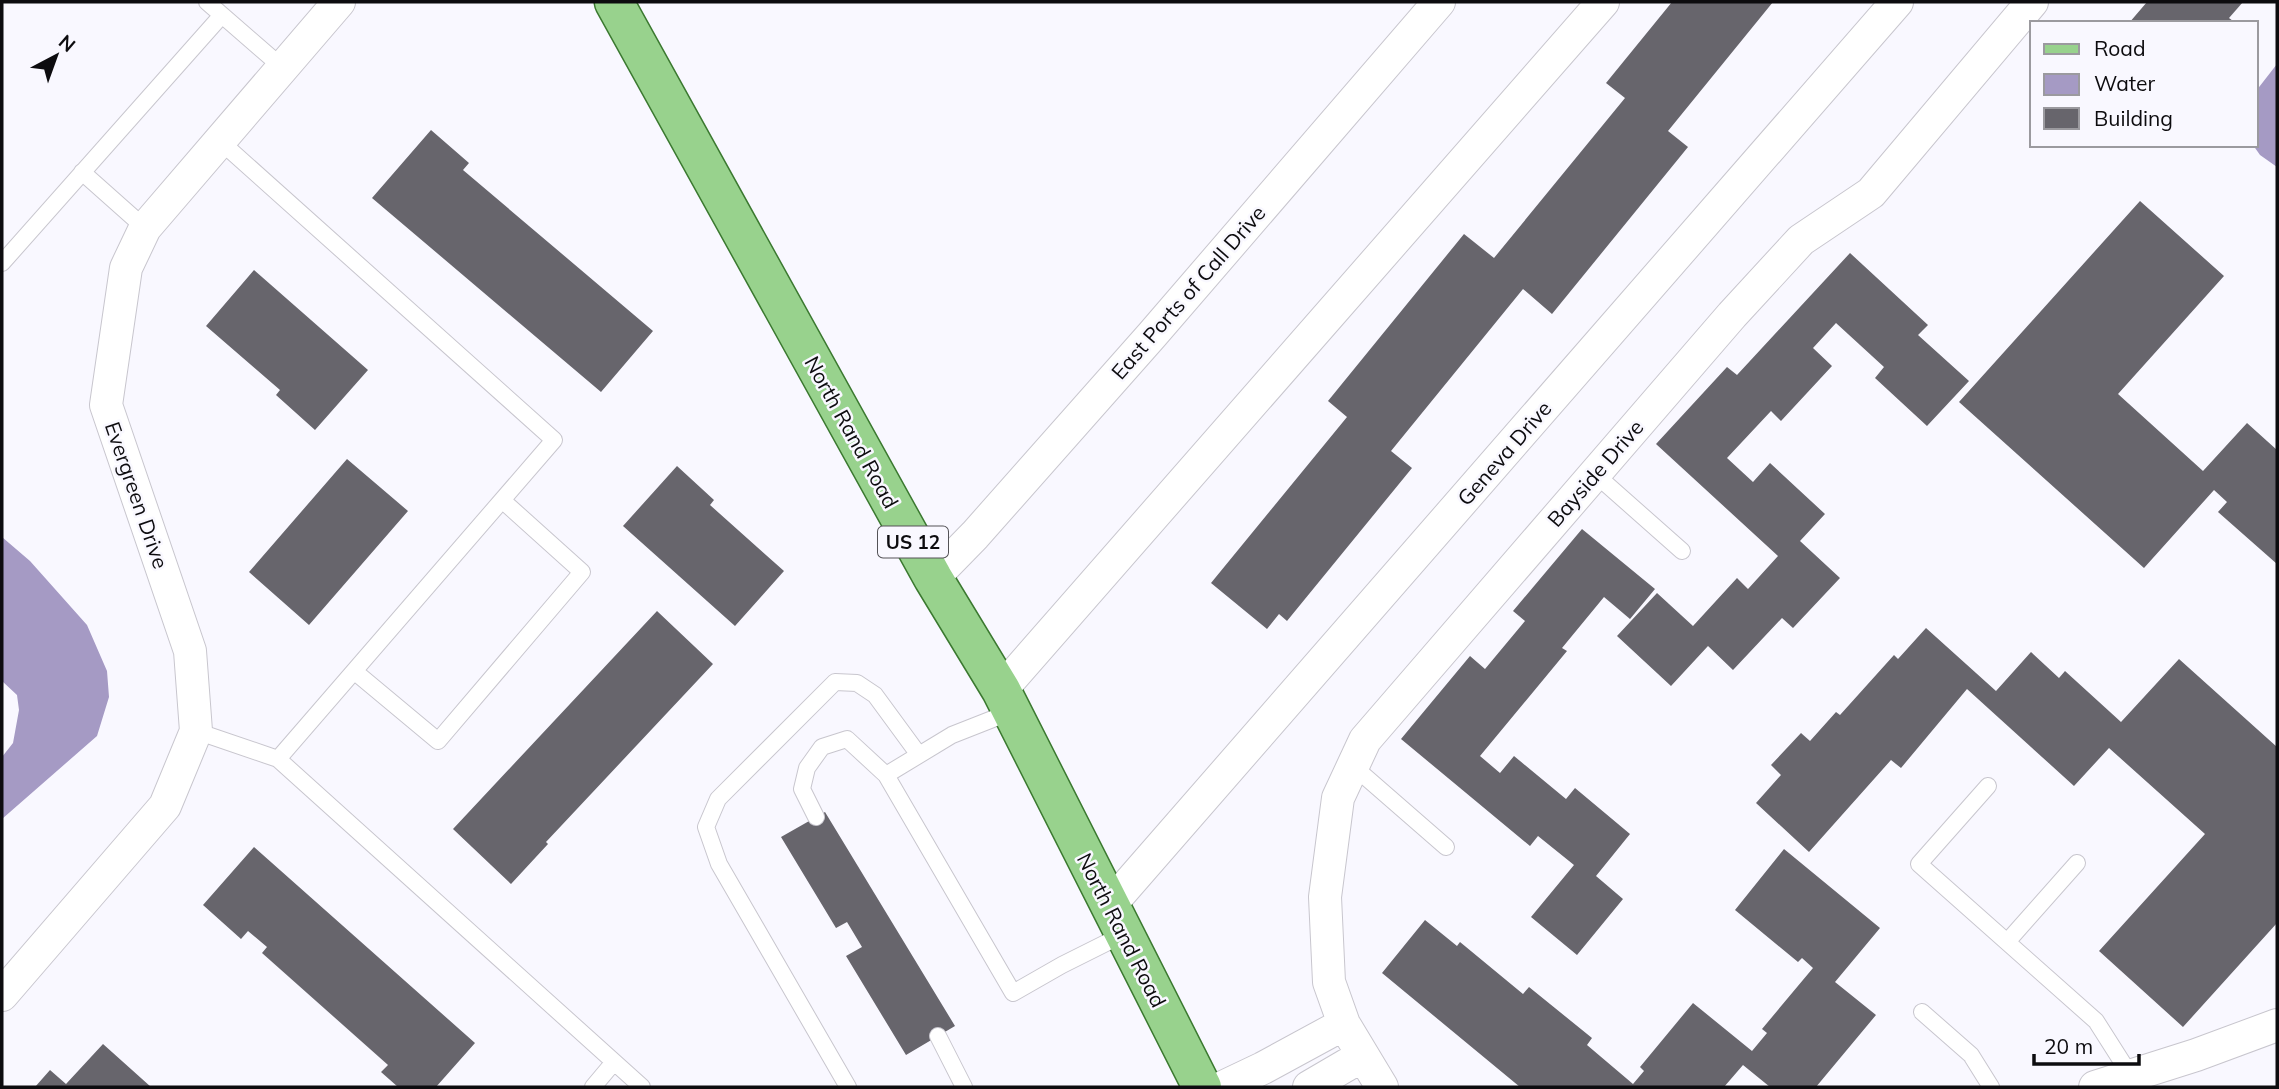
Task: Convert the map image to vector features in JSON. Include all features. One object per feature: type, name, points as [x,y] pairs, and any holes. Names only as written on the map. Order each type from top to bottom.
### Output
[{"type":"main road","name":"North Rand Road","points":[[614,2],[933,578],[1007,701],[1202,1087]]},
{"type":"street","name":"Evergreen Drive","points":[[2,995],[166,806],[196,731],[190,651],[106,405],[126,268],[145,228],[339,2]]},
{"type":"street","name":"East Ports of Call Drive","points":[[933,578],[975,535],[1152,335],[1439,2]]},
{"type":"street","points":[[1007,701],[1603,2]]},
{"type":"street","name":"Geneva Drive","points":[[1117,920],[1897,2]]},
{"type":"street","name":"Bayside Drive","points":[[1382,1087],[1344,1024],[1329,982],[1325,897],[1338,798],[1365,740],[1731,315],[1801,240],[1871,193],[2032,2]]},
{"type":"street","points":[[1223,1087],[1344,1024]]},
{"type":"street","points":[[2095,1087],[2196,1055],[2277,1025]]},
{"type":"street","points":[[1309,1087],[1362,1056]]},
{"type":"lane","points":[[207,2],[282,68]]},
{"type":"lane","points":[[2,263],[222,15]]},
{"type":"lane","points":[[220,141],[554,440],[278,759]]},
{"type":"lane","points":[[82,172],[145,228]]},
{"type":"lane","points":[[1594,474],[1682,551]]},
{"type":"lane","points":[[354,671],[438,741],[582,572],[502,499]]},
{"type":"lane","points":[[848,1087],[719,864],[706,827],[718,799],[835,682],[858,683],[876,695],[919,755]]},
{"type":"lane","points":[[886,775],[1007,701]]},
{"type":"lane","points":[[196,731],[278,759],[642,1087]]},
{"type":"lane","points":[[816,817],[802,789],[807,768],[822,747],[846,739],[886,775],[1013,993],[1117,920]]},
{"type":"lane","points":[[1353,766],[1446,847]]},
{"type":"lane","points":[[1988,786],[1919,864],[2096,1021],[2131,1076]]},
{"type":"lane","points":[[2007,942],[2077,863]]},
{"type":"lane","points":[[1922,1013],[1971,1055],[1991,1087]]},
{"type":"lane","points":[[938,1036],[964,1087]]},
{"type":"lane","points":[[593,1087],[614,1062]]},
{"type":"water","points":[[2277,64],[2277,167],[2260,155],[2254,147],[2258,147],[2258,88]]},
{"type":"water","points":[[2,537],[30,561],[87,625],[107,671],[109,697],[97,736],[2,819],[2,757],[13,743],[19,710],[17,695],[2,681]]},
{"type":"building","points":[[1672,2],[1773,2],[1668,131],[1688,147],[1552,314],[1523,289],[1391,451],[1412,468],[1287,621],[1279,614],[1267,629],[1211,583],[1347,417],[1328,401],[1464,234],[1494,258],[1625,98],[1606,83]]},
{"type":"building","points":[[2147,2],[2243,2],[2229,18],[2233,21],[2131,21]]},
{"type":"building","points":[[431,130],[469,163],[463,170],[653,331],[601,392],[372,198]]},
{"type":"building","points":[[2140,201],[2224,276],[2118,394],[2203,471],[2247,423],[2277,450],[2277,564],[2218,512],[2227,502],[2214,490],[2144,568],[1959,402]]},
{"type":"building","points":[[1850,253],[1928,325],[1918,335],[1969,381],[1927,426],[1875,378],[1884,367],[1836,323],[1813,348],[1832,366],[1781,421],[1771,411],[1727,458],[1753,482],[1770,463],[1825,514],[1800,541],[1840,578],[1793,628],[1782,618],[1733,670],[1708,646],[1671,686],[1617,636],[1657,593],[1693,626],[1737,578],[1748,589],[1778,556],[1656,444],[1727,367],[1737,375]]},
{"type":"building","points":[[254,270],[368,370],[315,430],[276,395],[280,390],[206,326]]},
{"type":"building","points":[[347,459],[408,511],[309,625],[249,572]]},
{"type":"building","points":[[677,466],[714,500],[710,505],[784,571],[735,626],[623,526]]},
{"type":"building","points":[[1582,529],[1655,589],[1630,619],[1604,597],[1562,648],[1567,651],[1480,756],[1500,773],[1514,756],[1566,799],[1575,788],[1630,834],[1596,876],[1623,899],[1577,955],[1531,917],[1574,865],[1538,836],[1530,846],[1401,739],[1470,656],[1485,669],[1525,621],[1513,611]]},
{"type":"building","points":[[657,611],[713,664],[546,842],[548,844],[511,884],[453,829]]},
{"type":"building","points":[[1926,628],[1996,691],[2031,652],[2059,678],[2065,671],[2121,722],[2179,659],[2277,747],[2277,923],[2183,1027],[2099,951],[2205,834],[2109,748],[2074,786],[1967,689],[1901,768],[1891,760],[1809,852],[1756,803],[1781,775],[1771,765],[1801,733],[1810,741],[1836,712],[1840,715],[1894,655],[1898,659]]},
{"type":"building","points":[[825,812],[955,1026],[906,1055],[846,956],[862,947],[847,922],[836,928],[781,837]]},
{"type":"building","points":[[254,847],[475,1043],[436,1087],[398,1087],[381,1072],[388,1065],[262,953],[267,947],[248,931],[241,939],[203,905]]},
{"type":"building","points":[[1784,849],[1880,928],[1835,982],[1876,1015],[1816,1087],[1770,1087],[1743,1065],[1724,1087],[1520,1087],[1382,973],[1425,920],[1457,946],[1460,942],[1523,994],[1529,987],[1592,1038],[1587,1045],[1633,1084],[1644,1071],[1640,1067],[1693,1003],[1752,1051],[1767,1033],[1762,1029],[1813,968],[1802,958],[1798,962],[1735,910]]},
{"type":"building","points":[[103,1044],[151,1087],[35,1087],[50,1070],[66,1084]]}]
